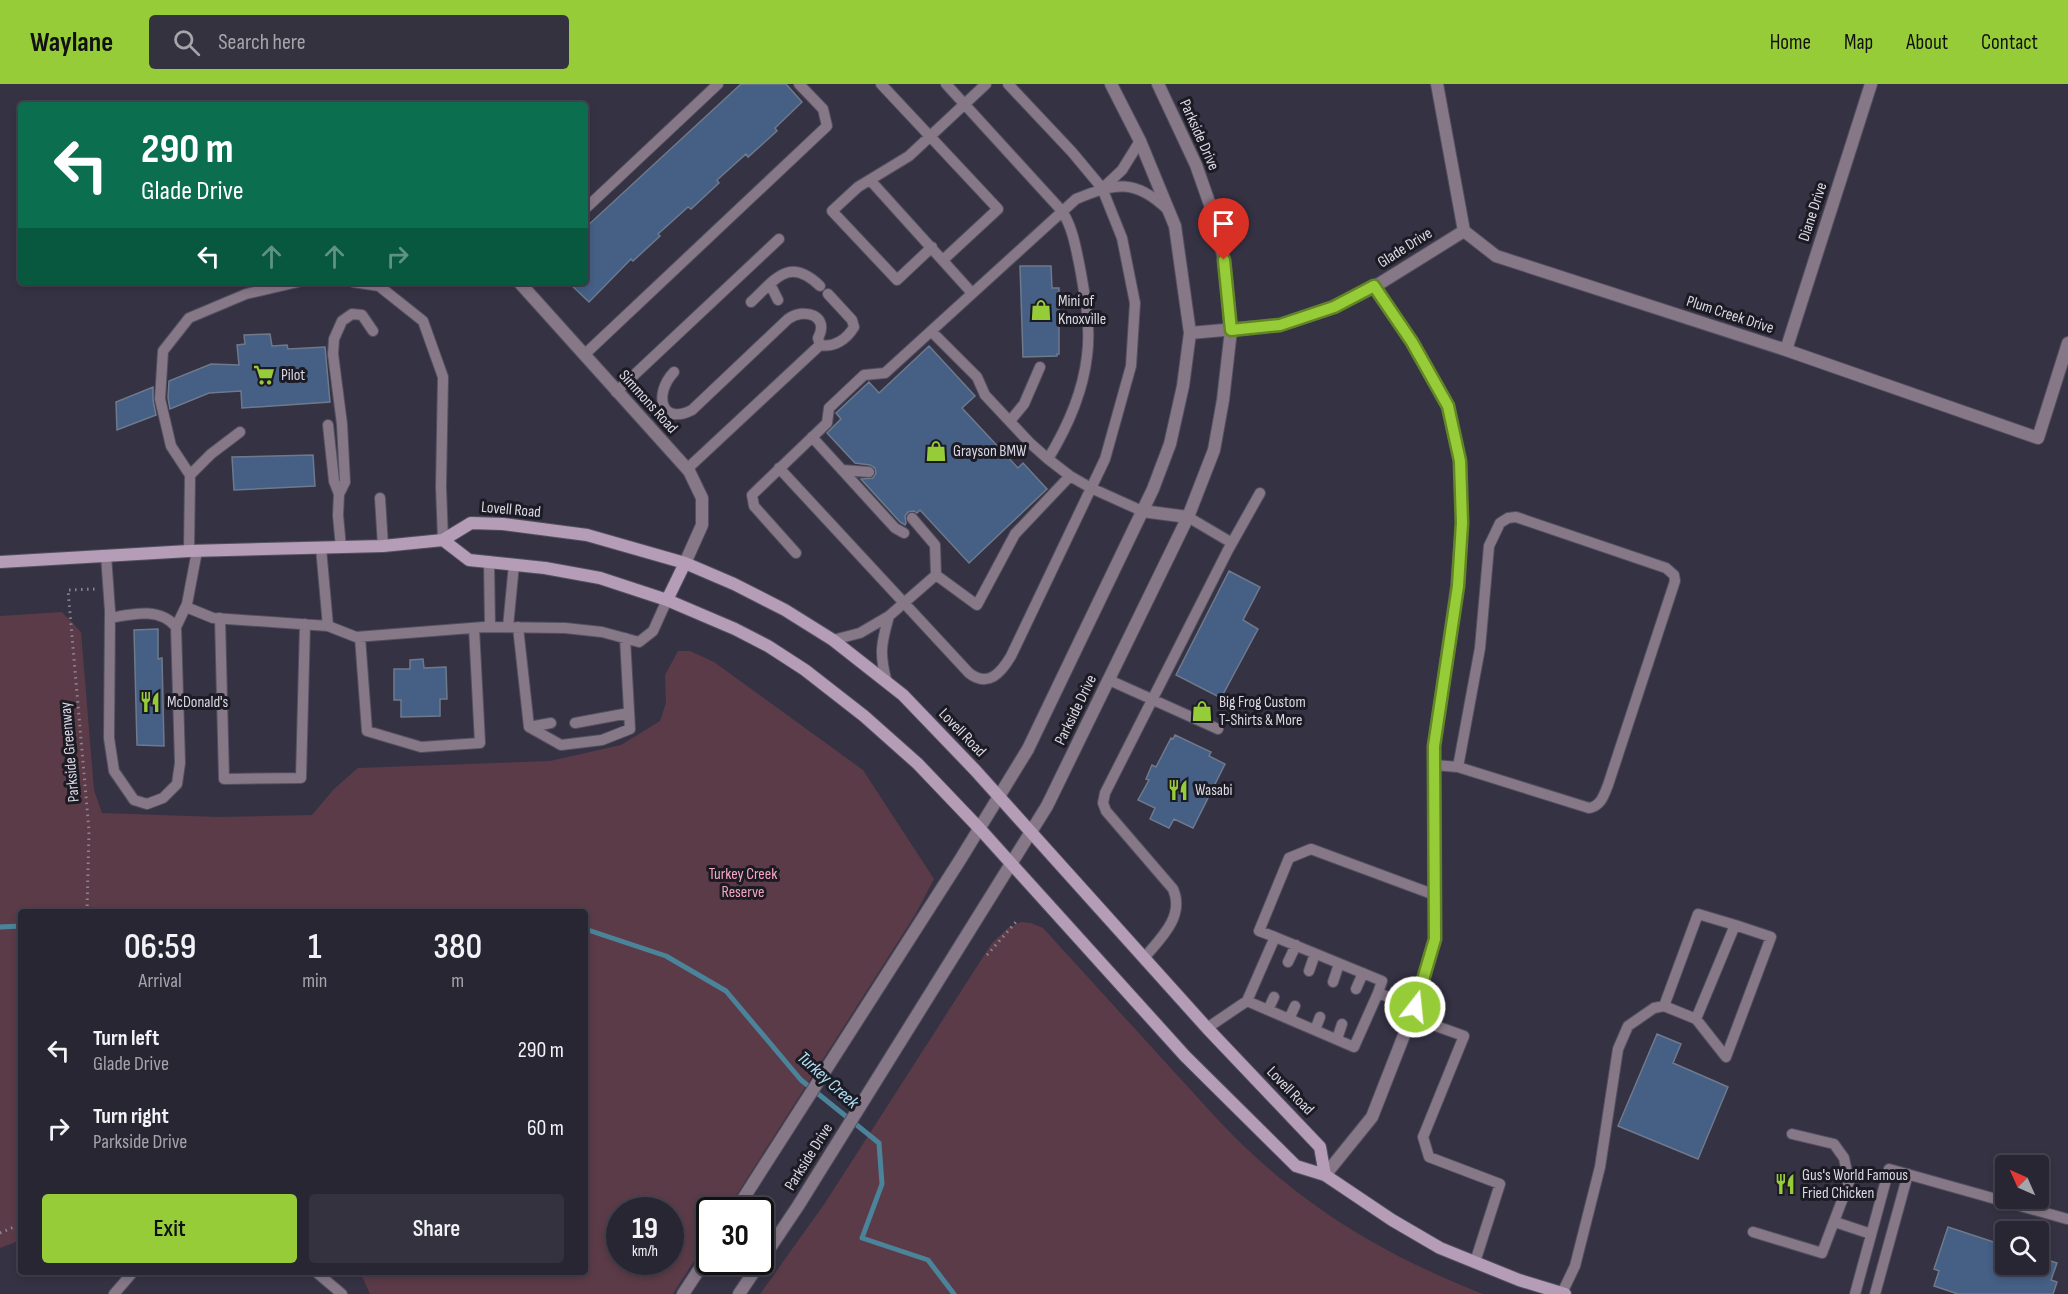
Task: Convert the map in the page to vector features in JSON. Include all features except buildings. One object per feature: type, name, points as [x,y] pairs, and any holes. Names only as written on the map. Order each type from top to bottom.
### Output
[{"type":"main road","name":"Lovell Road","points":[[0,562],[193,551],[383,546],[443,540],[471,523],[503,524],[587,535],[686,563],[734,584],[775,605],[833,640],[903,695],[975,770],[1207,1028],[1320,1147],[1325,1175]]},
{"type":"main road","points":[[443,540],[469,560],[514,564],[600,578],[667,600],[768,646],[864,716],[918,764],[1193,1064],[1296,1166],[1325,1175],[1440,1248],[1535,1290],[1564,1294]]},
{"type":"main road","points":[[667,600],[686,563]]},
{"type":"street","name":"Parkside Drive","points":[[744,1197],[980,829],[1028,749],[1153,489],[1170,444],[1183,386],[1190,333],[1175,226],[1140,141],[1111,84]]},
{"type":"street","name":"Parkside Drive","points":[[739,1294],[839,1140],[1031,834],[1188,517],[1214,450],[1225,388],[1231,330],[1224,260],[1215,219],[1196,165],[1158,84]]},
{"type":"street","points":[[1437,84],[1464,231]]},
{"type":"street","name":"Diane Drive","points":[[1786,350],[1871,84]]},
{"type":"street","name":"Glade Drive","points":[[1190,333],[1280,325],[1334,307],[1374,286],[1464,231]]},
{"type":"street","name":"Plum Creek Drive","points":[[1464,231],[1496,256],[1786,350],[2038,438],[2068,343]]},
{"type":"street","name":"Simmons Road","points":[[522,285],[687,469],[702,498],[702,525],[686,563]]},
{"type":"street","points":[[1325,1175],[1372,1117],[1413,1012],[1435,939],[1434,746],[1458,586],[1462,523],[1460,461],[1448,406],[1412,342],[1374,286]]},
{"type":"street","points":[[1142,512],[1188,517]]},
{"type":"street","points":[[683,1294],[696,1274]]},
{"type":"lane","points":[[588,206],[718,84]]},
{"type":"lane","points":[[584,355],[827,126],[823,109],[799,84]]},
{"type":"lane","points":[[881,84],[998,209],[943,260]]},
{"type":"lane","points":[[946,84],[1068,220],[1084,291],[1088,322],[1088,354],[1082,381],[1070,415],[1048,459]]},
{"type":"lane","points":[[932,247],[897,280],[832,211],[858,187],[909,156],[986,84]]},
{"type":"lane","points":[[779,468],[976,679],[986,680],[1000,673],[1011,656],[1105,459],[1131,366],[1135,303],[1122,238],[1102,188],[1072,152],[1008,84]]},
{"type":"lane","points":[[1102,188],[1122,170],[1140,141]]},
{"type":"lane","points":[[870,180],[972,293]]},
{"type":"lane","points":[[796,553],[754,506],[752,495],[827,423],[828,408],[864,375],[885,373],[1076,199],[1102,188],[1117,185],[1152,196],[1169,211]]},
{"type":"lane","points":[[616,392],[779,239]]},
{"type":"lane","points":[[687,469],[820,345],[834,345],[854,327],[852,320],[808,274],[796,271],[784,273],[751,302]]},
{"type":"lane","points":[[770,284],[788,319]]},
{"type":"lane","points":[[106,555],[110,618],[109,738],[114,771],[134,800],[147,804],[163,798],[177,784],[180,763],[176,627],[186,607],[193,551],[190,475],[171,446],[160,399],[163,351],[189,318],[246,294],[285,285]]},
{"type":"lane","points":[[373,285],[380,286],[423,321],[443,377],[441,487],[443,540]]},
{"type":"lane","points":[[674,372],[663,387],[661,398],[666,407],[674,414],[681,416],[693,410],[788,319],[798,313],[815,317],[821,322],[822,331],[818,338],[820,345]]},
{"type":"lane","points":[[339,494],[345,482],[342,424],[333,354],[334,339],[342,321],[352,314],[362,315],[373,332]]},
{"type":"lane","points":[[931,330],[977,377],[984,395],[1048,459],[1090,488],[1142,512]]},
{"type":"lane","points":[[1010,422],[1024,404],[1040,367]]},
{"type":"lane","points":[[328,425],[334,481],[339,494],[341,548]]},
{"type":"lane","points":[[190,475],[211,454],[240,432]]},
{"type":"lane","points":[[812,437],[895,528],[904,533]]},
{"type":"lane","points":[[842,470],[869,472]]},
{"type":"lane","points":[[936,575],[977,605],[1015,534],[1070,476]]},
{"type":"lane","points":[[1144,958],[1168,928],[1177,912],[1177,898],[1173,889],[1106,811],[1103,803],[1105,793],[1232,543],[1260,493]]},
{"type":"lane","points":[[380,498],[383,546]]},
{"type":"lane","points":[[1188,517],[1232,543]]},
{"type":"lane","points":[[1434,765],[1458,767],[1588,808],[1596,805],[1602,800],[1608,785],[1675,581],[1671,571],[1516,517],[1508,518],[1500,523],[1489,546],[1480,648],[1458,767]]},
{"type":"lane","points":[[912,518],[935,545],[936,575]]},
{"type":"lane","points":[[321,548],[328,626]]},
{"type":"lane","points":[[489,561],[490,627]]},
{"type":"lane","points":[[514,564],[513,627],[529,727]]},
{"type":"lane","points":[[833,640],[860,633],[890,616],[936,575]]},
{"type":"lane","points":[[186,607],[213,618],[328,626],[356,637],[513,627],[565,628],[602,632],[639,642],[653,631],[667,600]]},
{"type":"lane","points":[[110,618],[146,613],[170,620],[176,627]]},
{"type":"lane","points":[[887,682],[880,653],[890,616]]},
{"type":"lane","points":[[220,618],[224,779],[300,778],[306,624]]},
{"type":"lane","points":[[360,637],[367,731],[421,747],[480,743],[474,628]]},
{"type":"lane","points":[[529,727],[561,745],[602,740],[630,729],[625,638]]},
{"type":"lane","points":[[1109,680],[1218,729]]},
{"type":"lane","points":[[575,723],[629,712]]},
{"type":"lane","points":[[529,727],[551,723]]},
{"type":"lane","points":[[1247,1001],[1354,1047],[1382,981],[1259,931],[1289,858],[1311,849],[1435,895]]},
{"type":"lane","points":[[1564,1294],[1575,1266],[1600,1167],[1618,1049],[1628,1026],[1654,1008],[1664,1006],[1696,1019],[1726,1057],[1771,937],[1698,914],[1664,1006]]},
{"type":"lane","points":[[1696,1019],[1735,925]]},
{"type":"lane","points":[[1207,1028],[1247,1001],[1275,937]]},
{"type":"lane","points":[[1288,962],[1296,945]]},
{"type":"lane","points":[[1309,971],[1315,954]]},
{"type":"lane","points":[[1333,982],[1339,963]]},
{"type":"lane","points":[[1356,989],[1363,973]]},
{"type":"lane","points":[[1378,993],[1464,1036],[1423,1137],[1429,1157],[1500,1184],[1475,1262]]},
{"type":"lane","points":[[1269,1010],[1274,997]]},
{"type":"lane","points":[[1289,1019],[1295,1006]]},
{"type":"lane","points":[[1315,1030],[1320,1017]]},
{"type":"lane","points":[[1337,1039],[1342,1024]]},
{"type":"lane","points":[[1753,1232],[1822,1253],[1835,1222],[1849,1182],[1844,1158],[1834,1144],[1792,1134]]},
{"type":"lane","points":[[1855,1294],[1888,1168],[2067,1219]]},
{"type":"lane","points":[[1875,1294],[1908,1174]]},
{"type":"lane","points":[[1835,1222],[1871,1234]]},
{"type":"lane","points":[[114,1294],[130,1275]]},
{"type":"lane","points":[[320,1275],[342,1294]]},
{"type":"path","name":"Parkside Greenway","points":[[87,909],[89,831],[68,590],[108,588]]},
{"type":"path","points":[[987,955],[1016,922]]},
{"type":"path","points":[[0,1233],[18,1225]]},
{"type":"green space","name":"Turkey Creek Reserve","points":[[62,612],[81,632],[94,790],[102,813],[219,817],[312,815],[334,789],[358,768],[550,761],[621,745],[660,721],[666,703],[665,675],[678,651],[690,651],[714,662],[863,770],[934,879],[915,915],[735,1197],[696,1197],[696,1258],[673,1294],[370,1294],[361,1275],[588,1275],[588,909],[18,909],[18,1241],[0,1248],[0,616]]},
{"type":"green space","points":[[1021,922],[1043,928],[1219,1121],[1249,1151],[1309,1201],[1374,1243],[1444,1278],[1483,1294],[760,1294],[825,1203],[992,943],[1008,928]]},
{"type":"waterway","name":"Turkey Creek","points":[[0,927],[18,926]]},
{"type":"waterway","name":"Turkey Creek","points":[[588,930],[666,956],[726,991],[801,1080],[879,1143],[882,1184],[862,1238],[928,1260],[954,1294]]},
{"type":"place","name":"Mini of Knoxville","points":[[1041,310]]},
{"type":"place","name":"Pilot","points":[[264,375]]},
{"type":"place","name":"Grayson BMW","points":[[936,451]]},
{"type":"place","name":"McDonald's","points":[[150,702]]},
{"type":"place","name":"Big Frog Custom T-Shirts & More","points":[[1202,711]]},
{"type":"place","name":"Wasabi","points":[[1178,790]]},
{"type":"place","name":"Gus's World Famous Fried Chicken","points":[[1785,1184]]},
{"type":"route","points":[[1224,260],[1231,330],[1280,325],[1334,307],[1374,286],[1412,342],[1448,406],[1460,461],[1462,523],[1458,586],[1434,746],[1435,939],[1415,1007]]}]
